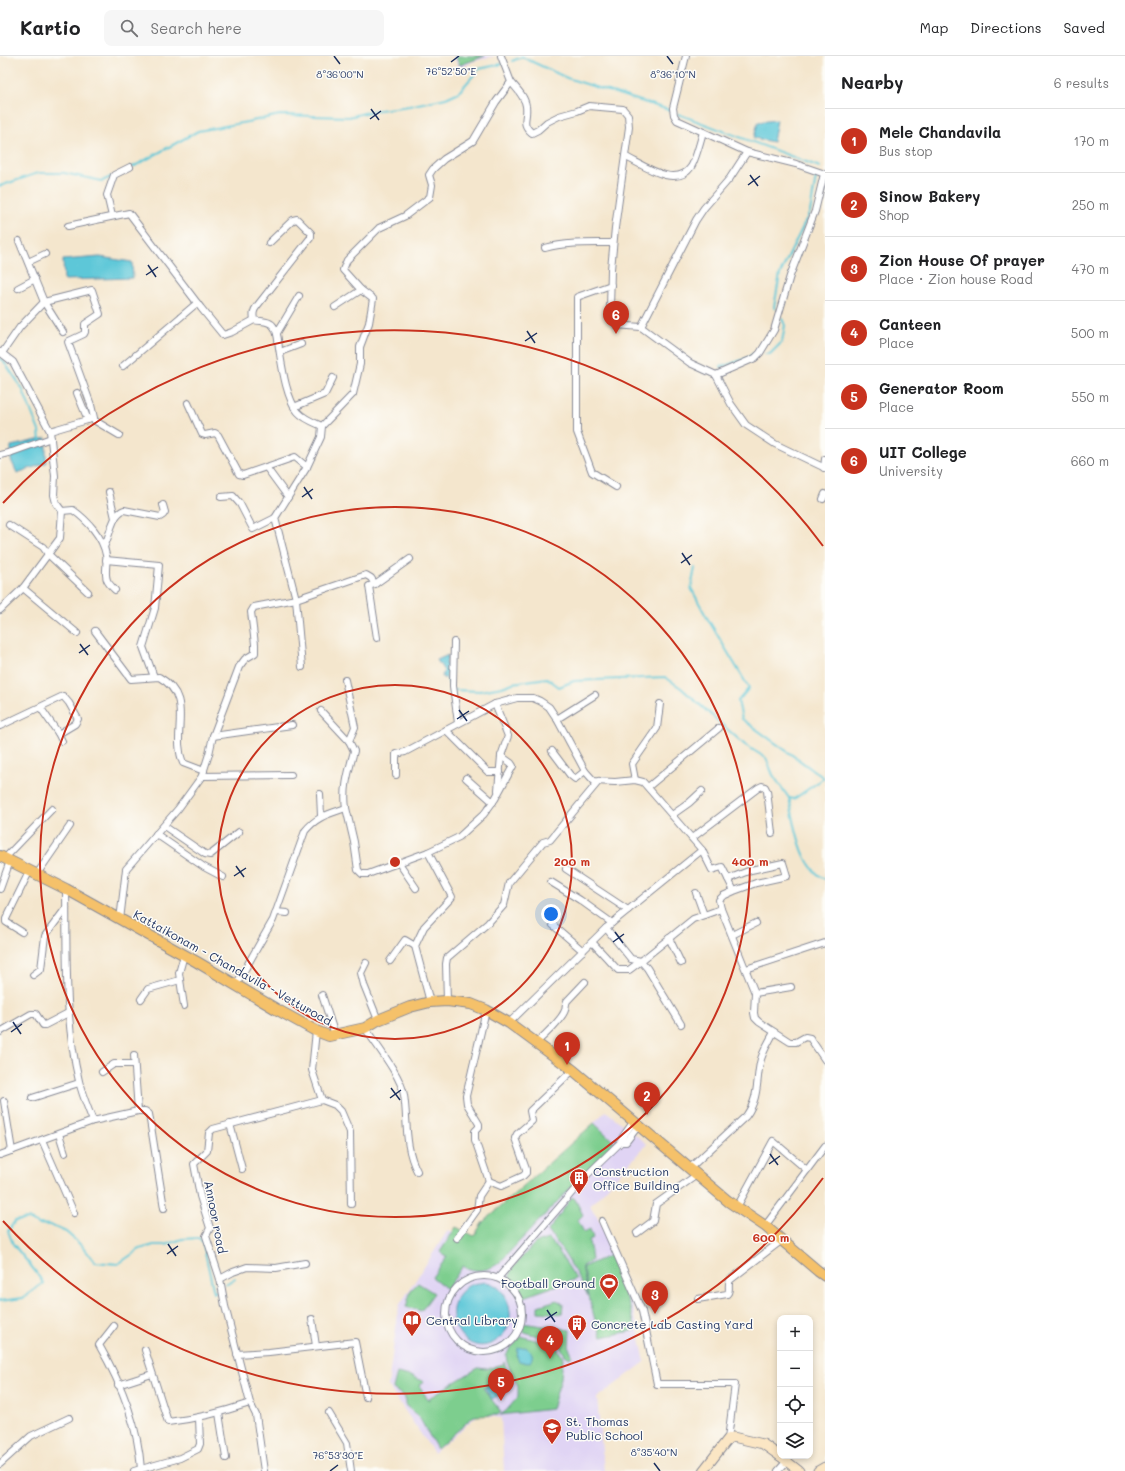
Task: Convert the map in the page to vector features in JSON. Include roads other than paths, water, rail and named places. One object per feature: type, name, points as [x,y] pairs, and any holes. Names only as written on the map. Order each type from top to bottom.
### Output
[{"type":"main road","name":"Kattaikonam - Chandavila - Vetturoad","points":[[5,858],[66,889],[184,954],[316,1031],[329,1036],[365,1028],[378,1020],[410,1007],[430,1002],[447,1001],[471,1004],[486,1010],[509,1023],[537,1042],[573,1070],[737,1207],[766,1226],[825,1276]]},
{"type":"street","points":[[501,56],[511,82],[522,96],[526,106],[525,122],[527,128],[532,133],[547,122],[559,116],[589,106],[623,109],[628,115],[629,127],[626,158],[613,243],[610,309],[616,325],[641,327],[690,363],[716,376],[731,404],[746,425],[775,444],[824,468],[825,460]]},
{"type":"street","points":[[686,56],[674,108],[674,115],[677,120],[747,152],[796,164],[824,174],[815,210],[790,276],[774,330],[760,353],[755,358],[716,376]]},
{"type":"street","points":[[221,497],[233,496],[240,504],[253,529],[275,518],[307,467],[321,437],[322,426],[353,394],[360,364],[360,346],[369,323],[373,299],[361,290],[343,270],[347,260],[379,228],[405,216],[430,197],[432,185],[429,175],[433,169],[444,159],[473,141],[496,102],[511,82]]},
{"type":"street","points":[[626,158],[668,177],[678,177],[686,173],[691,167],[703,132]]},
{"type":"street","points":[[641,327],[696,220],[704,208],[730,178],[747,152]]},
{"type":"street","points":[[112,216],[107,195],[114,175],[130,167]]},
{"type":"street","points":[[68,226],[129,213],[223,335],[232,332],[254,320],[268,322],[274,326],[277,333],[288,390],[294,406],[299,413],[322,426]]},
{"type":"street","points":[[254,320],[253,312],[311,237],[311,234],[297,219],[293,220],[269,243]]},
{"type":"street","points":[[19,241],[44,302],[63,332]]},
{"type":"street","points":[[545,248],[558,244],[570,243],[613,243]]},
{"type":"street","points":[[28,262],[46,254]]},
{"type":"street","points":[[18,288],[34,279]]},
{"type":"street","points":[[611,285],[577,297],[577,432],[592,472],[616,487]]},
{"type":"street","points":[[0,610],[23,588],[60,538],[62,511],[56,503],[54,495],[55,476],[50,431],[13,362],[1,352],[20,328],[44,302],[92,290],[100,314],[85,324],[84,334],[68,342],[91,405],[94,418],[50,431]]},
{"type":"street","points":[[335,307],[361,290]]},
{"type":"street","points":[[277,333],[299,296]]},
{"type":"street","points":[[124,366],[197,303]]},
{"type":"street","points":[[280,352],[301,344]]},
{"type":"street","points":[[294,406],[325,394],[333,378]]},
{"type":"street","points":[[77,392],[90,419],[119,435]]},
{"type":"street","points":[[188,403],[202,434],[205,435],[216,433],[218,435],[239,474],[243,475],[295,457],[307,467]]},
{"type":"street","points":[[0,455],[51,438]]},
{"type":"street","points":[[266,467],[288,497]]},
{"type":"street","points":[[108,492],[115,518]]},
{"type":"street","points":[[104,547],[109,538],[115,518],[119,513],[124,510],[160,517],[165,512],[163,505]]},
{"type":"street","points":[[62,511],[73,510],[82,517],[101,540],[107,556],[107,580],[115,590]]},
{"type":"street","points":[[275,518],[296,599],[302,667]]},
{"type":"street","points":[[9,526],[43,547],[48,554],[88,592]]},
{"type":"street","points":[[377,638],[369,586],[375,584],[410,559]]},
{"type":"street","points":[[106,560],[159,565],[155,608],[143,647],[154,677]]},
{"type":"street","points":[[120,920],[126,869],[164,826],[203,774],[213,736],[238,667],[245,659],[255,653],[250,612],[254,607],[296,599],[366,575],[371,578],[375,584]]},
{"type":"street","points":[[23,588],[77,633]]},
{"type":"street","points":[[94,631],[131,679],[158,676],[169,684],[175,692],[180,702],[179,755],[183,764],[203,774],[291,775]]},
{"type":"street","points":[[454,642],[453,686],[458,724]]},
{"type":"street","points":[[345,680],[355,727],[350,741]]},
{"type":"street","points":[[557,719],[595,695]]},
{"type":"street","points":[[0,726],[63,696],[69,703],[78,719],[75,724],[58,733]]},
{"type":"street","points":[[396,775],[396,754],[405,752],[495,704],[517,698],[533,698],[549,707],[585,771],[594,781],[615,782],[635,780],[643,782],[702,850],[712,870],[722,868],[734,891]]},
{"type":"street","points":[[495,704],[508,736],[501,756],[498,794]]},
{"type":"street","points":[[635,780],[632,764],[657,728],[660,704]]},
{"type":"street","points":[[40,707],[62,741]]},
{"type":"street","points":[[321,711],[350,741],[354,751],[346,781],[345,798],[358,870],[362,874],[368,874],[400,863],[428,852],[459,837],[484,814],[498,794],[513,766],[501,756]]},
{"type":"street","points":[[213,736],[292,724]]},
{"type":"street","points":[[648,787],[719,728]]},
{"type":"street","points":[[446,730],[488,772],[500,772]]},
{"type":"street","points":[[552,751],[570,775],[575,778],[585,771]]},
{"type":"street","points":[[466,778],[493,802]]},
{"type":"street","points":[[447,1001],[446,964],[448,958],[488,923],[504,905],[509,884],[543,842],[550,840],[600,781]]},
{"type":"street","points":[[692,838],[762,786],[765,787],[767,791],[772,833]]},
{"type":"street","points":[[672,815],[689,803],[702,791]]},
{"type":"street","points":[[320,794],[321,816]]},
{"type":"street","points":[[236,985],[260,945],[276,912],[305,831],[312,822],[321,816],[346,808]]},
{"type":"street","points":[[0,889],[5,858],[52,809]]},
{"type":"street","points":[[22,932],[6,922],[6,919],[33,872],[70,826]]},
{"type":"street","points":[[164,826],[205,854],[210,855],[239,832]]},
{"type":"street","points":[[156,834],[204,867],[223,877]]},
{"type":"street","points":[[509,1023],[606,928],[702,850]]},
{"type":"street","points":[[428,852],[452,897],[424,927],[415,946],[430,1002]]},
{"type":"street","points":[[400,863],[416,888]]},
{"type":"street","points":[[728,879],[751,870],[783,863],[787,876],[756,883],[723,896],[719,900],[721,909],[755,993],[755,1018],[774,1032],[793,1043],[805,1036],[810,1038],[825,1060]]},
{"type":"street","points":[[566,869],[628,910]]},
{"type":"street","points":[[552,882],[612,923]]},
{"type":"street","points":[[66,889],[67,981],[73,1053],[79,1083],[93,1121]]},
{"type":"street","points":[[696,893],[704,915]]},
{"type":"street","points":[[33,974],[41,970],[45,936],[66,908]]},
{"type":"street","points":[[592,942],[618,970],[629,970],[693,919],[721,909]]},
{"type":"street","points":[[276,912],[287,913]]},
{"type":"street","points":[[732,935],[756,923]]},
{"type":"street","points":[[553,925],[583,951]]},
{"type":"street","points":[[606,928],[632,959],[641,961],[647,968],[681,1024]]},
{"type":"street","points":[[669,938],[681,963]]},
{"type":"street","points":[[390,962],[405,940],[415,946]]},
{"type":"street","points":[[746,969],[825,943]]},
{"type":"street","points":[[184,954],[179,973],[184,1006]]},
{"type":"street","points":[[366,963],[361,973],[364,985],[378,1020]]},
{"type":"street","points":[[141,999],[148,989],[180,980]]},
{"type":"street","points":[[537,1042],[560,1018],[565,1011],[567,1001],[585,982]]},
{"type":"street","points":[[755,993],[791,987]]},
{"type":"street","points":[[322,995],[335,1035]]},
{"type":"street","points":[[486,1010],[466,1096],[466,1104],[479,1124],[479,1127],[475,1131],[476,1140],[489,1181],[501,1186],[523,1176],[526,1173],[516,1138],[517,1134],[532,1121],[530,1111],[573,1070]]},
{"type":"street","points":[[0,1032],[31,1014],[36,1014],[45,1026],[70,1012]]},
{"type":"street","points":[[365,1028],[395,1074],[404,1094],[406,1138],[413,1164],[417,1171]]},
{"type":"street","points":[[316,1031],[312,1070],[322,1100],[335,1105],[341,1111],[350,1132],[351,1204]]},
{"type":"street","points":[[637,1233],[653,1221],[656,1204],[694,1171],[752,1108],[758,1088],[762,1054],[774,1032]]},
{"type":"street","points":[[134,1055],[138,1111]]},
{"type":"street","points":[[102,1072],[114,1064],[134,1064]]},
{"type":"street","points":[[32,1098],[79,1083]]},
{"type":"street","name":"Annoor road","points":[[264,1471],[256,1415],[250,1403],[225,1306],[220,1279],[206,1236],[210,1228],[200,1196],[194,1164],[207,1151],[209,1133],[213,1129],[322,1100]]},
{"type":"street","points":[[4,1101],[12,1151]]},
{"type":"street","points":[[0,1155],[93,1121],[138,1111],[145,1111],[149,1114],[164,1208]]},
{"type":"street","points":[[498,1278],[588,1174],[621,1142],[622,1138],[637,1123]]},
{"type":"street","points":[[230,1124],[242,1169]]},
{"type":"street","points":[[59,1134],[65,1153]]},
{"type":"street","points":[[42,1140],[74,1213]]},
{"type":"street","points":[[737,1207],[773,1141],[807,1170]]},
{"type":"street","points":[[766,1226],[825,1146]]},
{"type":"street","points":[[457,1238],[477,1210],[479,1196],[489,1181]]},
{"type":"street","points":[[602,1221],[642,1310],[657,1384],[735,1384],[728,1439],[703,1471]]},
{"type":"street","points":[[698,1299],[727,1294],[729,1292],[728,1284],[730,1280],[782,1240]]},
{"type":"street","points":[[220,1279],[247,1267],[276,1268],[305,1263]]},
{"type":"street","points":[[476,1276],[498,1278],[507,1283],[520,1300],[522,1320],[519,1330],[509,1344],[494,1352],[483,1353],[472,1351],[462,1346],[453,1338],[445,1317],[446,1306],[453,1291],[466,1280],[476,1276]]},
{"type":"street","points":[[312,1319],[316,1346]]},
{"type":"street","points":[[114,1326],[99,1345],[134,1423],[142,1469]]},
{"type":"street","points":[[237,1354],[269,1352],[355,1342],[366,1397]]},
{"type":"street","points":[[145,1350],[168,1422],[199,1418],[250,1403]]},
{"type":"street","points":[[118,1385],[152,1374]]},
{"type":"street","points":[[219,1413],[226,1458]]},
{"type":"street","points":[[329,1413],[347,1443],[351,1471]]},
{"type":"street","points":[[0,1464],[31,1436],[69,1418]]},
{"type":"street","points":[[134,1471],[180,1458],[198,1449],[200,1444],[199,1418]]},
{"type":"street","points":[[728,1439],[733,1437],[763,1444],[777,1454]]},
{"type":"street","points":[[778,1471],[782,1459]]},
{"type":"street","points":[[783,1459],[799,1471]]},
{"type":"street","points":[[818,1471],[825,1467]]},
{"type":"water","points":[[777,120],[773,142],[754,138],[758,122]]},
{"type":"water","points":[[100,257],[132,262],[133,278],[64,280],[63,260]]},
{"type":"water","points":[[46,438],[46,463],[17,473],[11,460],[11,446]]},
{"type":"water","points":[[448,655],[446,664],[451,670],[444,679],[442,676],[444,671],[437,660]]},
{"type":"water","points":[[486,1282],[497,1287],[505,1296],[510,1309],[510,1321],[505,1331],[498,1339],[489,1344],[479,1346],[469,1342],[460,1334],[454,1321],[453,1308],[458,1296],[468,1286]]},
{"type":"water","points":[[525,1347],[531,1351],[532,1355],[530,1362],[527,1363],[519,1361],[517,1357],[518,1348]]},
{"type":"water","points":[[504,1378],[510,1389],[492,1399],[485,1388]]},
{"type":"waterway","points":[[512,61],[522,57],[567,78],[669,110]]},
{"type":"waterway","points":[[131,168],[198,131],[280,115],[349,117],[372,111],[409,106],[446,98],[459,92],[479,69],[502,64]]},
{"type":"waterway","points":[[678,114],[820,167]]},
{"type":"waterway","points":[[0,186],[38,173],[64,173],[102,181],[111,177]]},
{"type":"waterway","points":[[775,309],[774,307],[780,274],[810,212],[816,177]]},
{"type":"waterway","points":[[765,354],[770,354],[782,342],[785,325],[782,319]]},
{"type":"waterway","points":[[721,367],[748,358],[753,354]]},
{"type":"waterway","points":[[0,359],[3,360],[22,388],[39,431],[40,441]]},
{"type":"waterway","points":[[454,690],[480,691],[502,687],[513,683],[547,678],[559,687],[574,681],[665,677],[681,688],[745,745],[766,758],[773,775],[789,798],[794,799],[824,778],[742,719],[738,701],[749,688],[691,588],[695,568]]},
{"type":"waterway","points":[[444,671],[451,689]]},
{"type":"waterway","points":[[789,798],[796,831],[804,855],[810,865],[825,879]]},
{"type":"waterway","points":[[0,1301],[23,1298],[43,1283],[13,1244],[8,1231],[15,1221],[28,1219],[38,1224],[50,1225],[66,1232],[82,1246],[95,1262],[118,1264],[140,1249],[154,1245],[166,1245],[182,1239],[199,1238],[203,1243],[214,1293],[217,1291]]},
{"type":"waterway","points":[[226,1284],[235,1278]]},
{"type":"place","name":"UIT College","points":[[616,334]]},
{"type":"place","name":"Mele Chandavila","points":[[567,1065]]},
{"type":"place","name":"Sinow Bakery","points":[[647,1115]]},
{"type":"place","name":"Construction Office Building","points":[[579,1195]]},
{"type":"place","name":"Football Ground","points":[[609,1300]]},
{"type":"place","name":"Zion House Of prayer","points":[[655,1314]]},
{"type":"place","name":"Central Library","points":[[412,1337]]},
{"type":"place","name":"Concrete Lab Casting Yard","points":[[577,1341]]},
{"type":"place","name":"Canteen","points":[[550,1359]]},
{"type":"place","name":"Generator Room","points":[[501,1401]]},
{"type":"place","name":"St. Thomas Public School","points":[[552,1445]]}]
